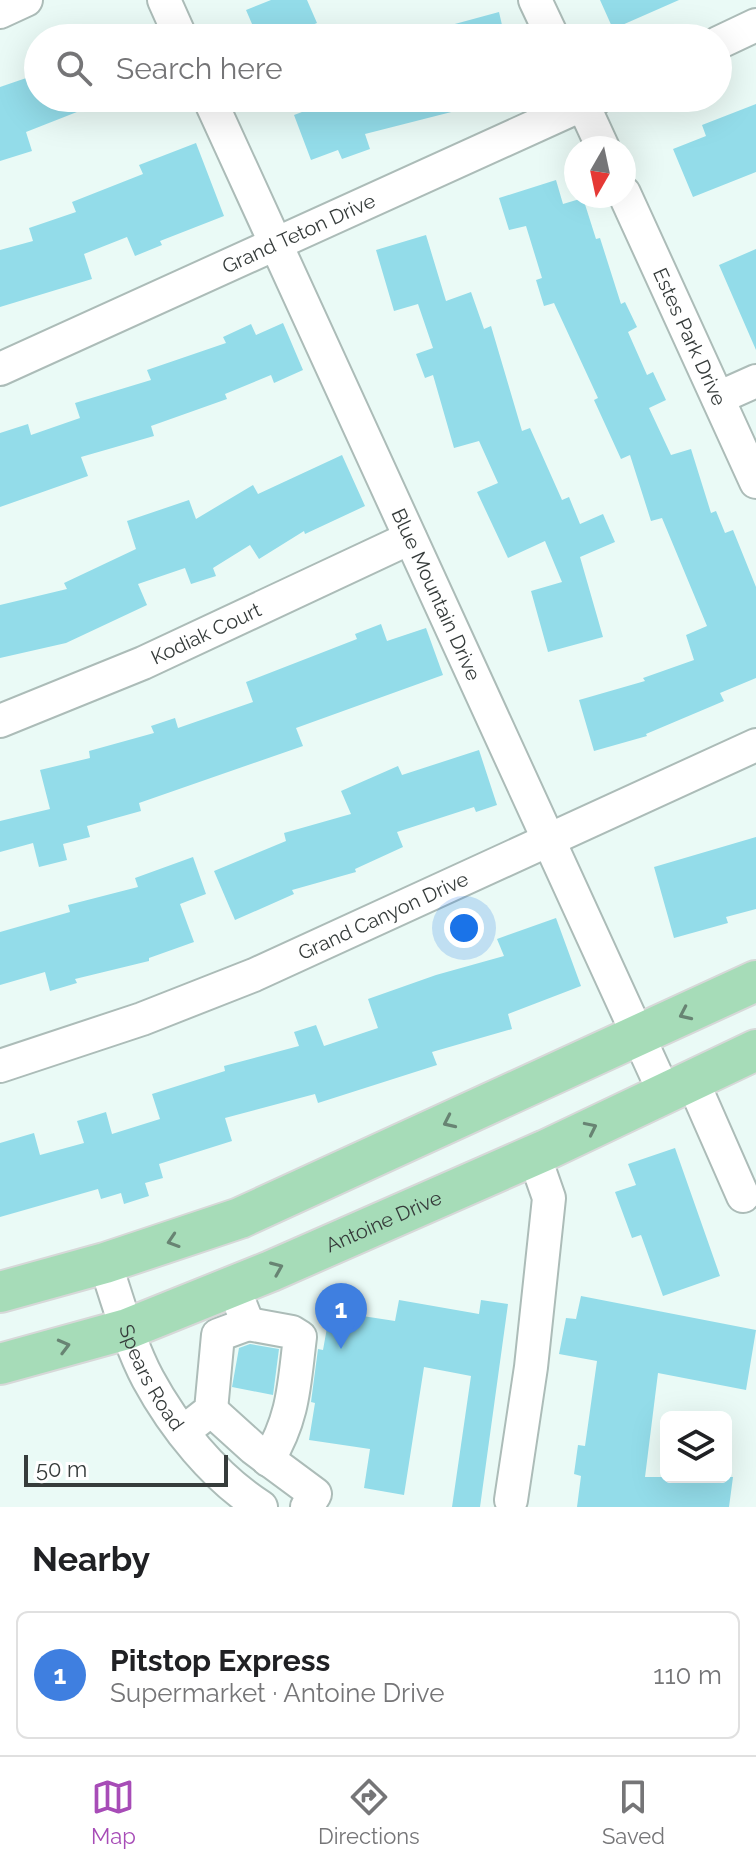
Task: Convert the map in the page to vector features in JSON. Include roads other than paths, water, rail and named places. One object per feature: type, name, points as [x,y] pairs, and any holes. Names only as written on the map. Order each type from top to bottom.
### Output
[{"type":"main road","points":[[0,1292],[105,1263],[240,1218],[756,981]]},
{"type":"main road","name":"Antoine Drive","points":[[0,1364],[127,1329],[233,1286],[534,1155],[756,1050]]},
{"type":"street","points":[[0,12],[26,0]]},
{"type":"street","points":[[164,0],[175,24]]},
{"type":"street","points":[[535,0],[546,24]]},
{"type":"street","points":[[732,36],[756,25]]},
{"type":"street","name":"Blue Mountain Drive","points":[[215,112],[637,1036],[678,1086],[743,1196]]},
{"type":"street","name":"Grand Teton Drive","points":[[0,369],[561,112]]},
{"type":"street","points":[[591,112],[599,136]]},
{"type":"street","name":"Estes Park Drive","points":[[631,208],[756,482]]},
{"type":"street","points":[[718,398],[756,381]]},
{"type":"street","name":"Kodiak Court","points":[[0,721],[143,663],[410,538]]},
{"type":"street","name":"Grand Canyon Drive","points":[[0,1066],[142,1019],[254,975],[756,745]]},
{"type":"street","points":[[511,1500],[531,1367],[549,1198],[534,1155]]},
{"type":"street","name":"Spears Road","points":[[105,1263],[147,1378],[183,1432],[224,1478],[261,1507]]},
{"type":"street","points":[[233,1286],[248,1324]]},
{"type":"street","points":[[183,1432],[211,1410],[218,1335],[248,1324],[292,1332],[300,1337],[291,1409],[283,1435],[268,1460]]},
{"type":"street","points":[[211,1410],[268,1460],[315,1494],[307,1507]]},
{"type":"place","name":"Pitstop Express","points":[[341,1349]]}]
